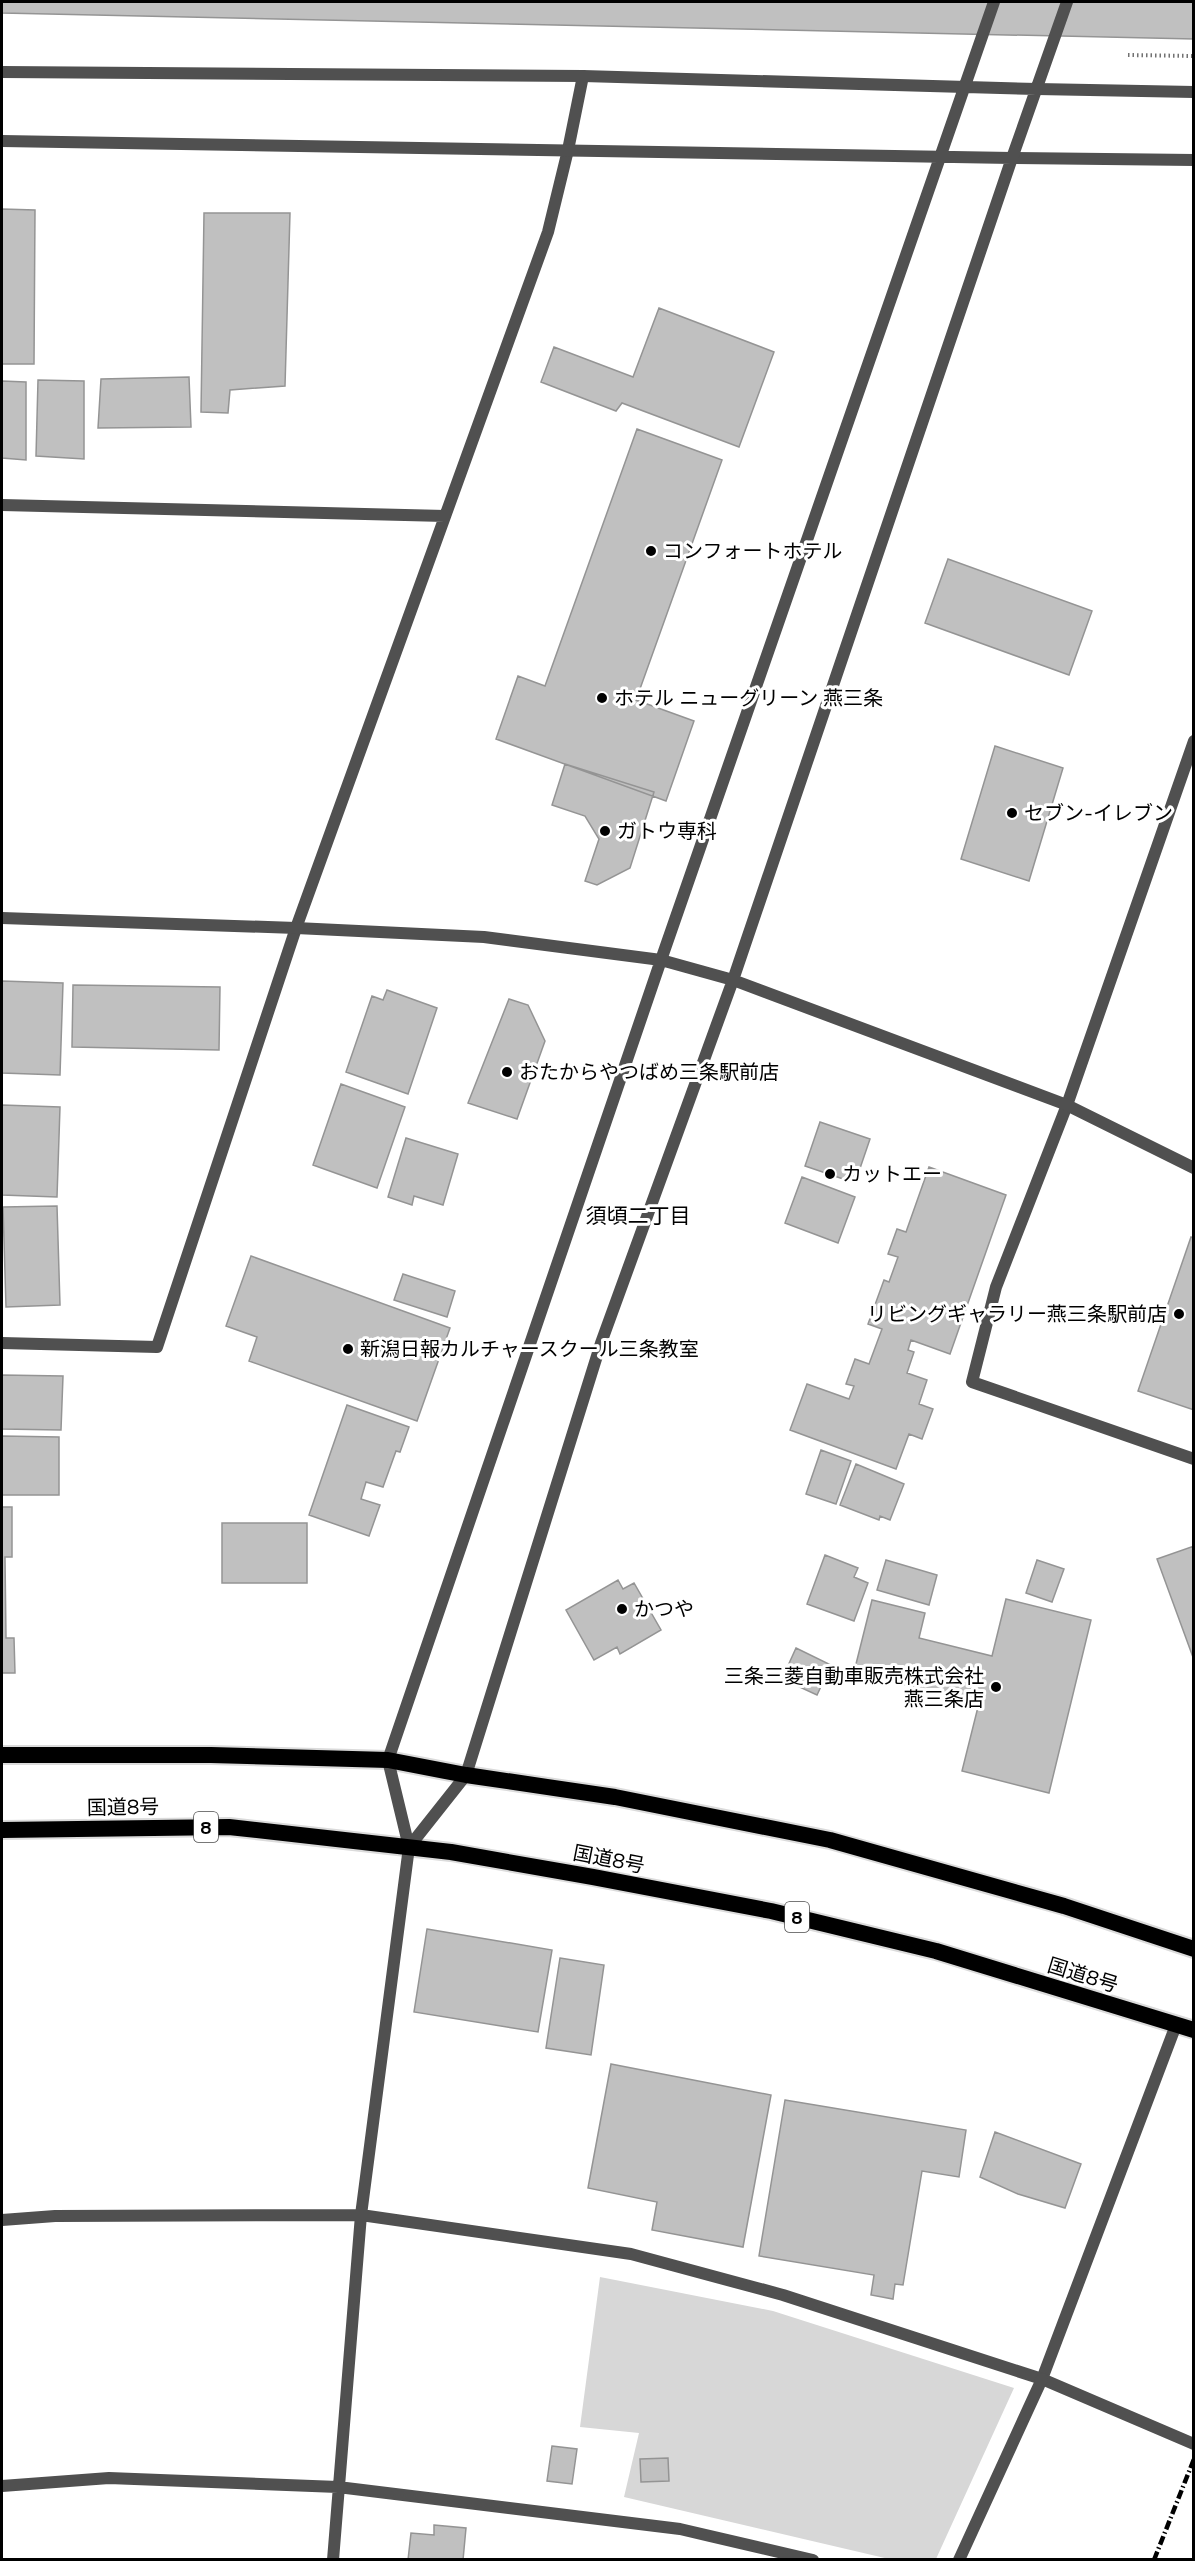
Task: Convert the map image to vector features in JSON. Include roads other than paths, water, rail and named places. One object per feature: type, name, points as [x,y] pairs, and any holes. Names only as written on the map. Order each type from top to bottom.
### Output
[{"type":"highway","points":[[2,1755],[211,1755],[388,1760],[466,1775],[615,1797],[830,1840],[1064,1906],[1194,1949]]},
{"type":"highway","name":"国道8号","points":[[2,1830],[229,1827],[409,1847],[593,1876],[782,1914],[936,1951],[1194,2030]]},
{"type":"street","points":[[333,2559],[361,2215],[409,1847],[388,1760],[661,960],[994,2]]},
{"type":"street","points":[[409,1847],[466,1775],[601,1343],[733,980],[1067,2]]},
{"type":"street","points":[[2,72],[582,76],[1194,92]]},
{"type":"street","points":[[2,1343],[157,1347],[296,928],[548,232],[568,150],[582,76]]},
{"type":"street","points":[[2,141],[1194,160]]},
{"type":"street","points":[[2,505],[446,516]]},
{"type":"street","points":[[1194,741],[1067,1106],[996,1287],[972,1382],[1194,1459]]},
{"type":"street","points":[[2,918],[484,937],[661,960],[733,980],[1067,1106],[1194,1168]]},
{"type":"street","points":[[959,2559],[1042,2379],[1176,2025]]},
{"type":"street","points":[[2,2220],[54,2216],[361,2215],[631,2254],[783,2295],[1042,2379],[1194,2445]]},
{"type":"street","points":[[2,2486],[109,2478],[338,2487],[680,2529],[813,2559]]},
{"type":"railway","points":[[1154,2560],[1194,2459]]},
{"type":"place","name":"コンフォートホテル","points":[[651,551]]},
{"type":"place","name":"ホテル ニューグリーン 燕三条","points":[[602,698]]},
{"type":"place","name":"セブン-イレブン","points":[[1012,813]]},
{"type":"place","name":"ガトウ専科","points":[[605,831]]},
{"type":"place","name":"おたからやつばめ三条駅前店","points":[[507,1072]]},
{"type":"place","name":"カットエー","points":[[830,1174]]},
{"type":"place","name":"リビングギャラリー燕三条駅前店","points":[[1179,1314]]},
{"type":"place","name":"新潟日報カルチャースクール三条教室","points":[[348,1349]]},
{"type":"place","name":"かつや","points":[[622,1609]]},
{"type":"place","name":"三条三菱自動車販売株式会社 燕三条店","points":[[996,1687]]},
{"type":"district","name":"須頃二丁目","points":[[638,1215]]}]
